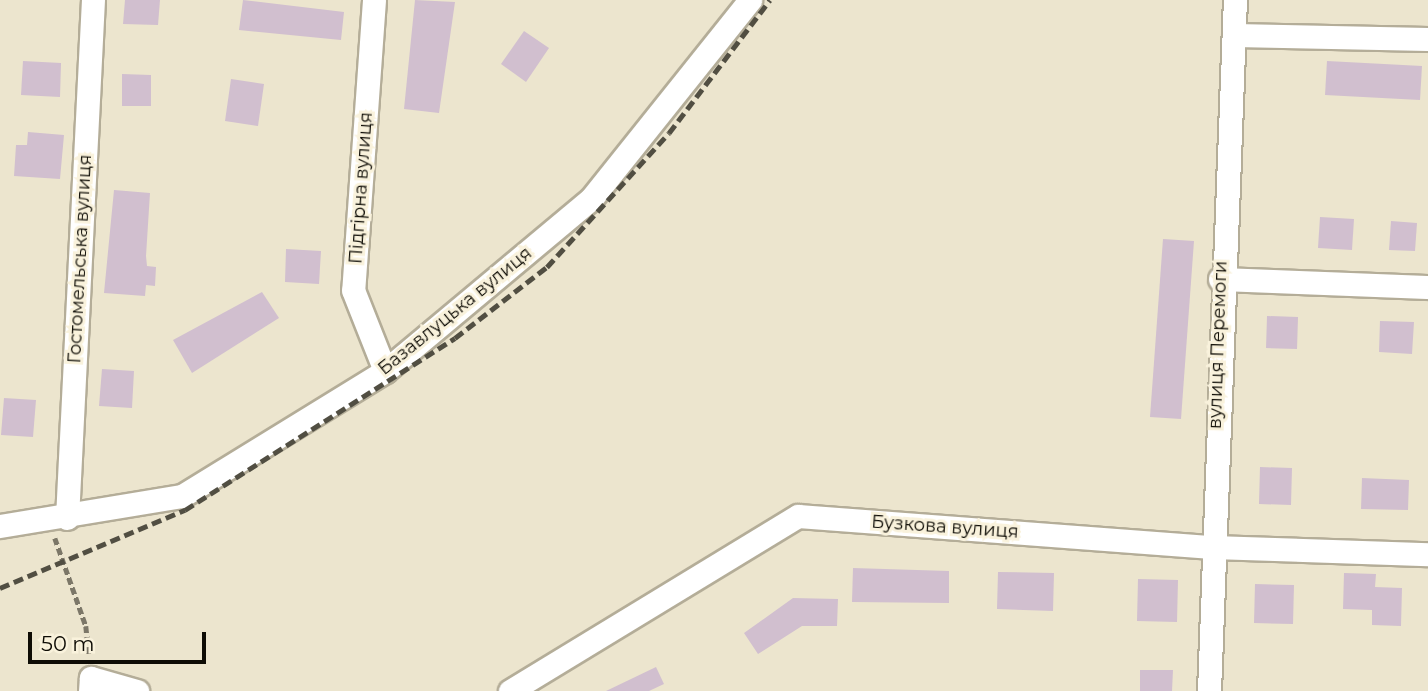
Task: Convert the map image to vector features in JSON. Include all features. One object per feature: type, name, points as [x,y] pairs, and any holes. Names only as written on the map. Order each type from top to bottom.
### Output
[{"type":"street","name":"Гостомельська вулиця","points":[[57,518],[93,0]]},
{"type":"street","name":"Підгірна вулиця","points":[[374,0],[353,290],[385,370]]},
{"type":"street","name":"Базавлуцька вулиця","points":[[0,526],[182,496],[385,370],[591,199],[750,0]]},
{"type":"street","name":"вулиця Перемоги","points":[[1209,691],[1220,279],[1235,0]]},
{"type":"street","points":[[1234,35],[1428,39]]},
{"type":"street","points":[[1220,279],[1428,287]]},
{"type":"street","name":"Бузкова вулиця","points":[[510,691],[798,516],[1212,547],[1428,554]]},
{"type":"street","points":[[90,685],[137,691]]},
{"type":"path","points":[[57,518],[86,626],[90,685]]},
{"type":"building","points":[[125,0],[160,0],[158,25],[123,24]]},
{"type":"building","points":[[243,0],[344,12],[341,40],[239,30]]},
{"type":"building","points":[[415,0],[455,2],[439,113],[404,109]]},
{"type":"building","points":[[524,31],[549,48],[526,82],[501,64]]},
{"type":"building","points":[[23,61],[61,63],[60,97],[21,95]]},
{"type":"building","points":[[1327,61],[1422,66],[1420,100],[1325,95]]},
{"type":"building","points":[[122,74],[151,75],[151,106],[122,106]]},
{"type":"building","points":[[231,79],[264,84],[258,126],[225,121]]},
{"type":"building","points":[[28,132],[64,135],[60,179],[14,176],[16,145],[27,145]]},
{"type":"building","points":[[114,190],[150,193],[146,256],[147,266],[156,267],[155,286],[146,285],[145,296],[104,293]]},
{"type":"building","points":[[1320,217],[1354,219],[1352,250],[1318,248]]},
{"type":"building","points":[[1391,221],[1417,223],[1415,251],[1389,250]]},
{"type":"building","points":[[1163,239],[1194,241],[1181,419],[1150,417]]},
{"type":"building","points":[[286,249],[321,251],[319,284],[285,282]]},
{"type":"building","points":[[262,292],[279,318],[192,373],[173,340]]},
{"type":"building","points":[[1267,316],[1298,317],[1297,349],[1266,348]]},
{"type":"building","points":[[1380,321],[1414,322],[1412,354],[1379,352]]},
{"type":"building","points":[[102,369],[134,371],[132,408],[99,406]]},
{"type":"building","points":[[4,398],[36,400],[33,437],[1,435]]},
{"type":"building","points":[[1260,467],[1292,468],[1291,505],[1259,504]]},
{"type":"building","points":[[1362,478],[1409,480],[1408,510],[1361,509]]},
{"type":"building","points":[[853,568],[949,571],[949,603],[852,602]]},
{"type":"building","points":[[998,572],[1054,573],[1053,611],[997,609]]},
{"type":"building","points":[[1344,573],[1376,574],[1375,587],[1402,588],[1401,626],[1372,625],[1372,610],[1343,609]]},
{"type":"building","points":[[1138,579],[1178,580],[1177,622],[1137,621]]},
{"type":"building","points":[[1255,584],[1294,585],[1293,624],[1254,623]]},
{"type":"building","points":[[793,598],[838,599],[837,626],[802,626],[758,654],[744,633]]},
{"type":"building","points":[[656,667],[664,684],[649,691],[606,691]]},
{"type":"building","points":[[1140,670],[1173,670],[1172,691],[1140,691]]},
{"type":"railway","points":[[0,588],[185,510],[455,338],[547,267],[669,133],[770,0]]}]
